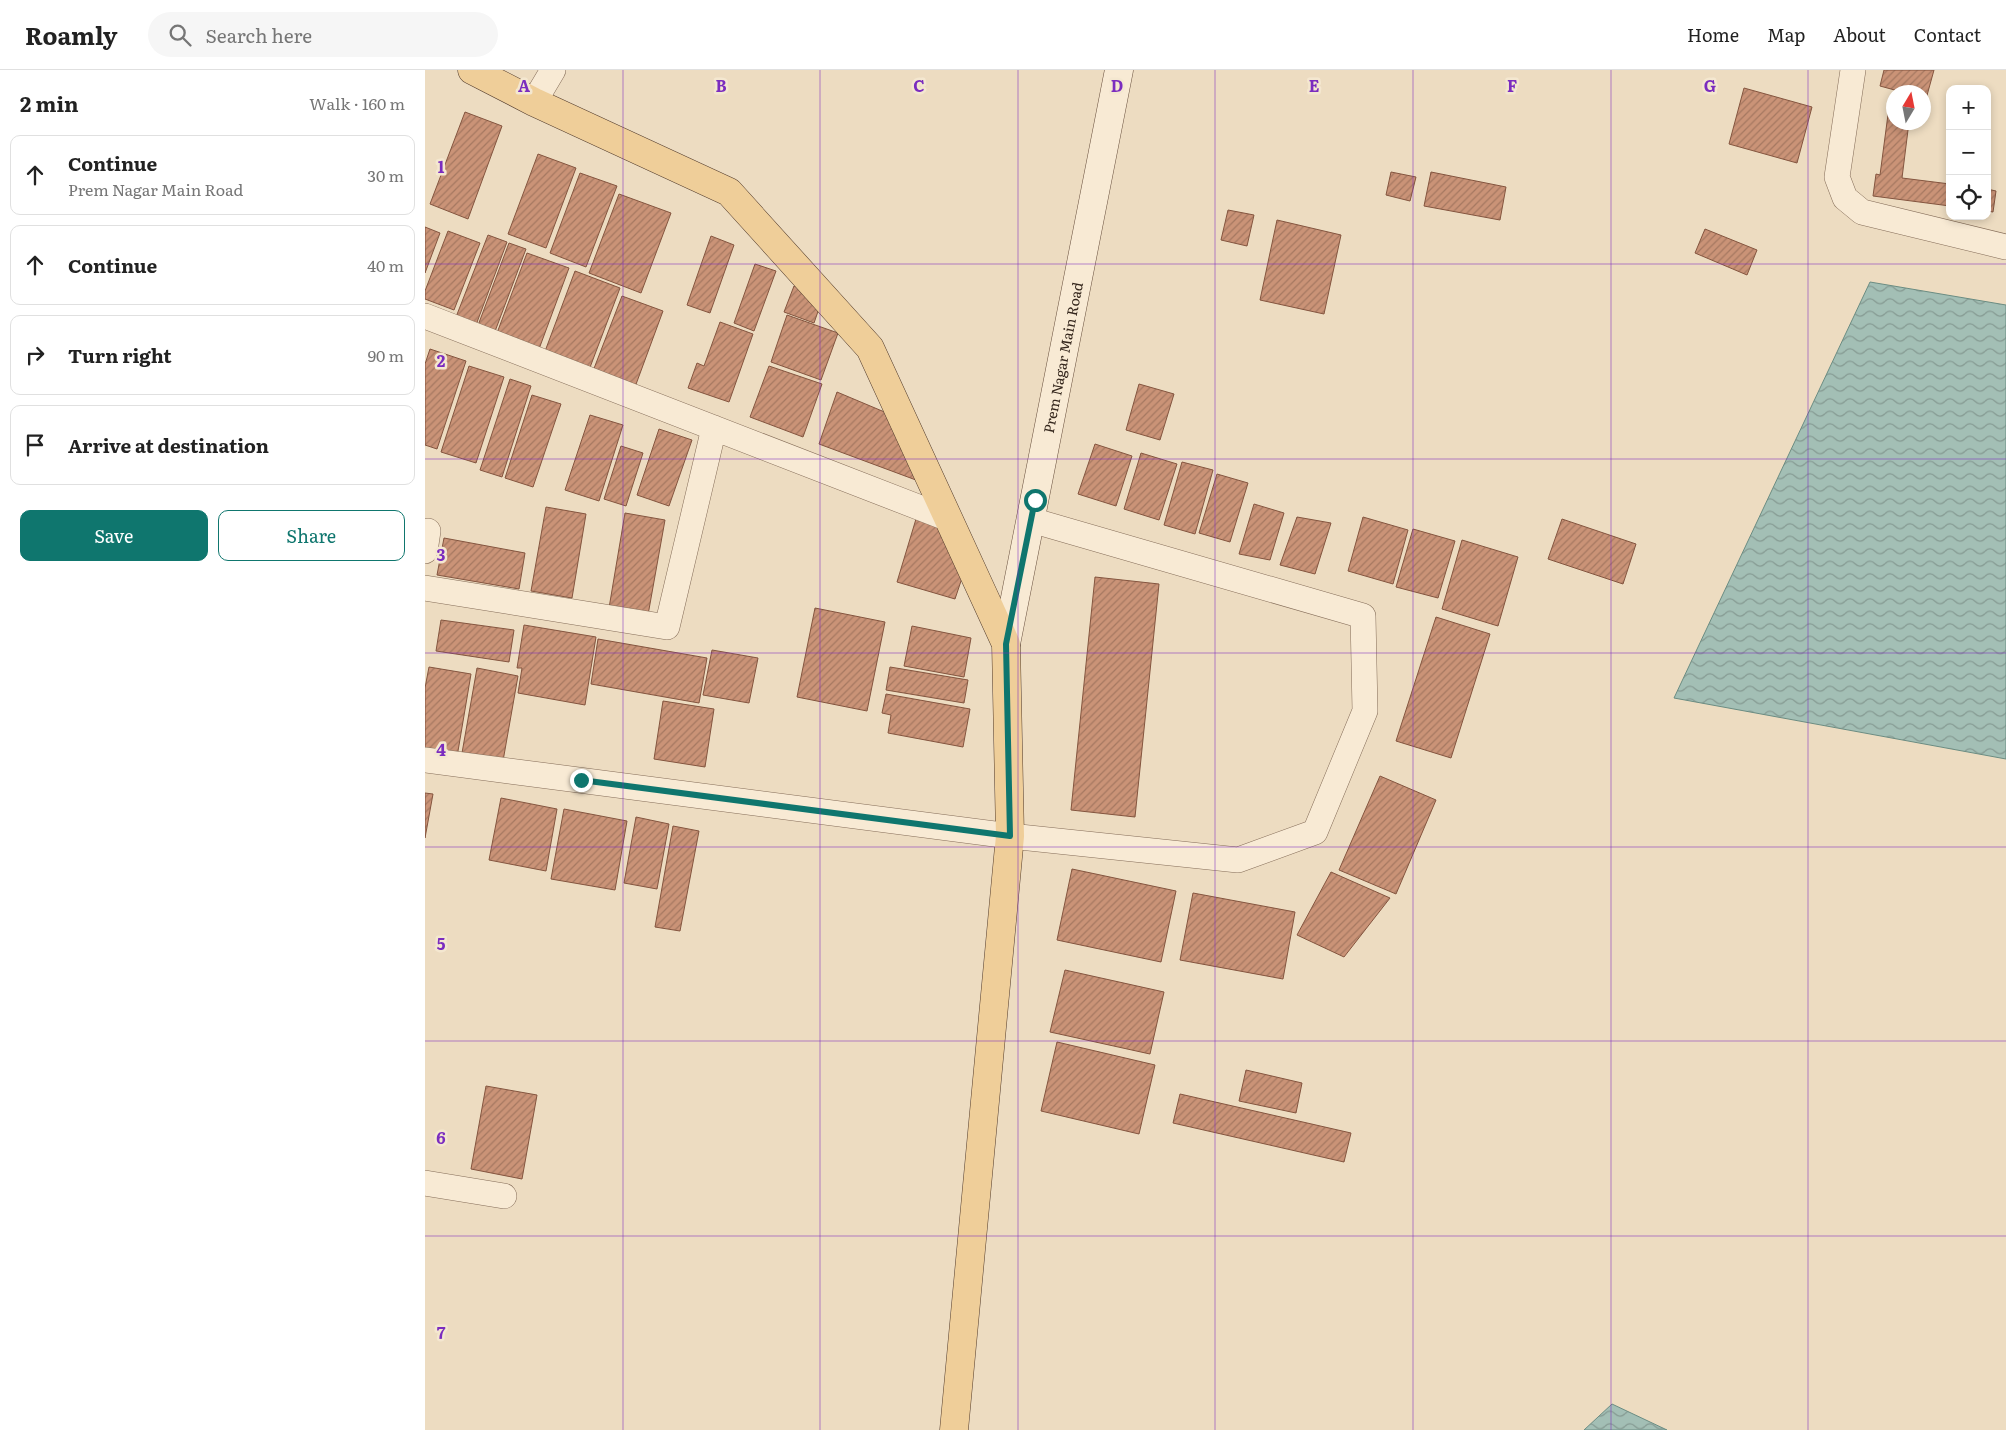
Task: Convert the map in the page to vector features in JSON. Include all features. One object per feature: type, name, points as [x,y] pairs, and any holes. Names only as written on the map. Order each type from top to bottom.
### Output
[{"type":"main road","points":[[472,70],[534,102],[729,192],[870,348],[1006,644],[1010,836],[954,1430]]},
{"type":"street","points":[[534,102],[553,70]]},
{"type":"street","name":"Prem Nagar Main Road","points":[[1006,644],[1119,70]]},
{"type":"street","points":[[1853,70],[1837,177],[1845,198],[1862,212],[2006,247]]},
{"type":"street","points":[[425,316],[949,519]]},
{"type":"street","points":[[425,588],[667,627],[714,428]]},
{"type":"street","points":[[425,760],[1010,836],[1238,860],[1315,832],[1365,711],[1363,616],[1031,520]]},
{"type":"street","points":[[425,1184],[504,1196]]},
{"type":"water","points":[[1870,282],[2006,305],[2006,759],[1674,698]]},
{"type":"water","points":[[1612,1404],[1667,1430],[1584,1430]]},
{"type":"building","points":[[1884,70],[1934,70],[1930,85],[1886,85],[1886,88],[1880,86]]},
{"type":"building","points":[[1744,88],[1812,107],[1797,163],[1729,144]]},
{"type":"building","points":[[465,112],[502,126],[468,219],[430,204]]},
{"type":"building","points":[[1886,130],[1908,130],[1902,178],[1946,184],[1946,205],[1873,196],[1876,174],[1880,175]]},
{"type":"building","points":[[538,154],[576,168],[546,248],[508,234]]},
{"type":"building","points":[[1391,172],[1416,177],[1410,201],[1386,195]]},
{"type":"building","points":[[1431,172],[1506,187],[1500,220],[1424,206]]},
{"type":"building","points":[[580,173],[617,186],[586,267],[550,253]]},
{"type":"building","points":[[1991,190],[1996,191],[1993,212],[1991,212]]},
{"type":"building","points":[[619,194],[671,213],[641,293],[589,273]]},
{"type":"building","points":[[1228,210],[1254,215],[1247,246],[1221,240]]},
{"type":"building","points":[[1277,220],[1341,235],[1324,314],[1260,300]]},
{"type":"building","points":[[425,227],[440,233],[425,273]]},
{"type":"building","points":[[1705,229],[1757,250],[1747,275],[1695,253]]},
{"type":"building","points":[[448,231],[480,243],[454,310],[425,299],[425,291]]},
{"type":"building","points":[[488,235],[507,242],[476,325],[456,317]]},
{"type":"building","points":[[711,236],[734,245],[710,313],[687,305]]},
{"type":"building","points":[[509,243],[526,249],[494,334],[477,328]]},
{"type":"building","points":[[527,253],[569,268],[539,349],[497,333]]},
{"type":"building","points":[[755,264],[776,271],[754,331],[734,323]]},
{"type":"building","points":[[575,271],[620,288],[589,370],[544,354]]},
{"type":"building","points":[[794,286],[823,297],[814,323],[784,312]]},
{"type":"building","points":[[622,296],[663,311],[635,387],[593,371]]},
{"type":"building","points":[[787,315],[838,333],[821,380],[771,362]]},
{"type":"building","points":[[720,322],[753,334],[729,402],[688,388],[697,363],[704,366]]},
{"type":"building","points":[[430,349],[466,361],[437,449],[425,445],[425,364]]},
{"type":"building","points":[[469,366],[504,377],[476,463],[441,452]]},
{"type":"building","points":[[769,366],[822,384],[803,437],[750,417]]},
{"type":"building","points":[[510,379],[531,386],[502,477],[480,470]]},
{"type":"building","points":[[1139,384],[1174,394],[1160,440],[1126,430]]},
{"type":"building","points":[[837,392],[894,416],[924,483],[819,444]]},
{"type":"building","points":[[532,395],[561,404],[533,487],[505,478]]},
{"type":"building","points":[[590,415],[623,425],[599,501],[565,490]]},
{"type":"building","points":[[659,429],[692,440],[669,506],[637,495]]},
{"type":"building","points":[[1095,444],[1132,456],[1116,506],[1078,494]]},
{"type":"building","points":[[621,446],[643,453],[626,506],[604,499]]},
{"type":"building","points":[[1141,453],[1177,464],[1159,520],[1124,509]]},
{"type":"building","points":[[1182,462],[1213,470],[1195,534],[1164,525]]},
{"type":"building","points":[[1217,474],[1248,483],[1230,542],[1199,533]]},
{"type":"building","points":[[1254,504],[1284,513],[1270,560],[1239,554]]},
{"type":"building","points":[[546,507],[586,514],[572,598],[531,591]]},
{"type":"building","points":[[625,513],[665,520],[648,615],[609,608]]},
{"type":"building","points":[[1297,517],[1331,523],[1315,574],[1280,565]]},
{"type":"building","points":[[1363,517],[1408,530],[1393,584],[1348,571]]},
{"type":"building","points":[[916,519],[936,524],[963,575],[955,599],[897,582]]},
{"type":"building","points":[[1562,519],[1636,544],[1623,584],[1548,559]]},
{"type":"building","points":[[1413,529],[1455,541],[1438,598],[1396,587]]},
{"type":"building","points":[[444,538],[525,553],[519,589],[437,575]]},
{"type":"building","points":[[1462,540],[1518,557],[1498,626],[1442,609]]},
{"type":"building","points":[[1095,577],[1159,584],[1135,817],[1071,810]]},
{"type":"building","points":[[815,608],[885,622],[867,711],[797,697]]},
{"type":"building","points":[[1436,617],[1490,634],[1451,758],[1396,741]]},
{"type":"building","points":[[441,620],[514,630],[509,662],[436,651]]},
{"type":"building","points":[[524,625],[596,637],[585,705],[518,693],[522,668],[517,668]]},
{"type":"building","points":[[912,626],[971,638],[964,677],[904,666]]},
{"type":"building","points":[[598,639],[707,658],[699,703],[591,684]]},
{"type":"building","points":[[712,650],[758,658],[749,703],[703,695]]},
{"type":"building","points":[[429,667],[471,674],[457,757],[425,752],[425,688]]},
{"type":"building","points":[[890,667],[968,680],[964,703],[886,690]]},
{"type":"building","points":[[477,668],[518,676],[503,761],[462,753]]},
{"type":"building","points":[[886,694],[970,709],[963,747],[888,733],[891,715],[882,713]]},
{"type":"building","points":[[663,701],[714,709],[705,767],[654,759]]},
{"type":"building","points":[[1380,776],[1436,800],[1396,894],[1339,870]]},
{"type":"building","points":[[425,793],[433,794],[425,838]]},
{"type":"building","points":[[501,798],[557,809],[546,871],[489,860]]},
{"type":"building","points":[[564,809],[627,821],[615,890],[551,879]]},
{"type":"building","points":[[636,817],[669,824],[657,889],[624,883]]},
{"type":"building","points":[[673,826],[699,831],[680,931],[655,927]]},
{"type":"building","points":[[1072,869],[1176,891],[1161,962],[1057,940]]},
{"type":"building","points":[[1331,872],[1390,898],[1344,957],[1297,935]]},
{"type":"building","points":[[1193,893],[1295,912],[1283,979],[1180,960]]},
{"type":"building","points":[[1065,970],[1164,992],[1150,1054],[1050,1032]]},
{"type":"building","points":[[1057,1042],[1155,1065],[1139,1134],[1041,1111]]},
{"type":"building","points":[[1246,1070],[1302,1083],[1296,1113],[1239,1101]]},
{"type":"building","points":[[486,1086],[537,1095],[522,1179],[471,1169]]},
{"type":"building","points":[[1180,1094],[1351,1133],[1344,1162],[1173,1123]]},
{"type":"route","points":[[581,780],[1010,836],[1006,644],[1035,500]]}]
